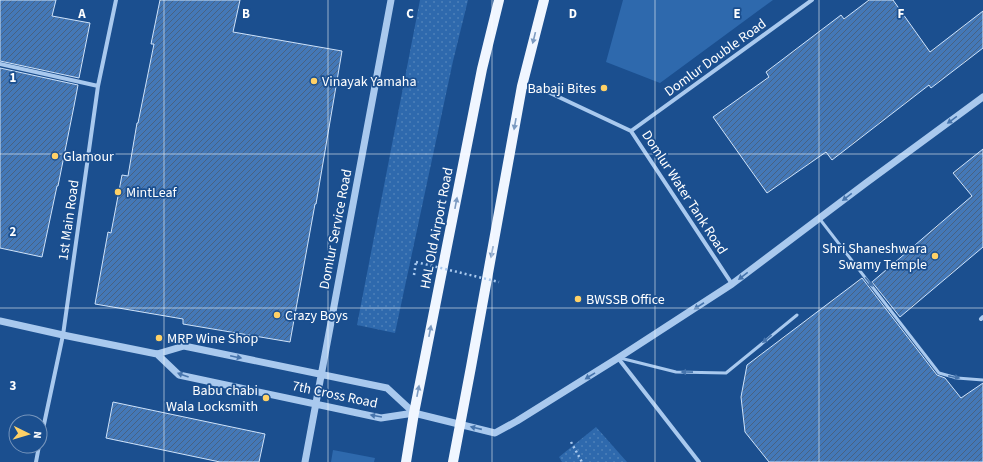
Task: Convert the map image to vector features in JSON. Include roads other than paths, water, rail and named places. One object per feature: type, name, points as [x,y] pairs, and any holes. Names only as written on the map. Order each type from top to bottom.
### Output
[{"type":"main road","name":"HAL Old Airport Road","points":[[406,462],[414,413],[482,69],[499,0]]},
{"type":"main road","points":[[453,462],[522,86],[544,0]]},
{"type":"street","name":"1st Main Road","points":[[46,414],[63,336],[98,86],[116,0]]},
{"type":"street","name":"Domlur Service Road","points":[[305,462],[391,0]]},
{"type":"street","name":"Domlur Double Road","points":[[631,131],[812,0]]},
{"type":"street","points":[[0,64],[98,86]]},
{"type":"street","name":"Domlur Water Tank Road","points":[[522,86],[548,92],[631,131],[732,284]]},
{"type":"street","points":[[414,413],[495,433],[517,421],[732,284],[983,97]]},
{"type":"street","name":"7th Cross Road","points":[[0,321],[63,336],[157,354],[184,346],[387,388],[414,413]]},
{"type":"street","name":"7th Cross Road","points":[[157,354],[179,375],[381,418],[414,413]]},
{"type":"street","points":[[618,358],[699,462]]},
{"type":"lane","points":[[819,218],[939,373],[957,378],[983,380]]},
{"type":"lane","points":[[618,358],[676,372],[726,373],[797,315]]},
{"type":"place","name":"Vinayak Yamaha","points":[[314,81]]},
{"type":"place","name":"Babaji Bites","points":[[604,88]]},
{"type":"place","name":"Glamour","points":[[55,156]]},
{"type":"place","name":"MintLeaf","points":[[118,192]]},
{"type":"place","name":"Shri Shaneshwara Swamy Temple","points":[[935,256]]},
{"type":"place","name":"BWSSB Office","points":[[578,299]]},
{"type":"place","name":"Crazy Boys","points":[[277,315]]},
{"type":"place","name":"MRP Wine Shop","points":[[159,338]]},
{"type":"place","name":"Babu chabi Wala Locksmith","points":[[266,398]]}]
